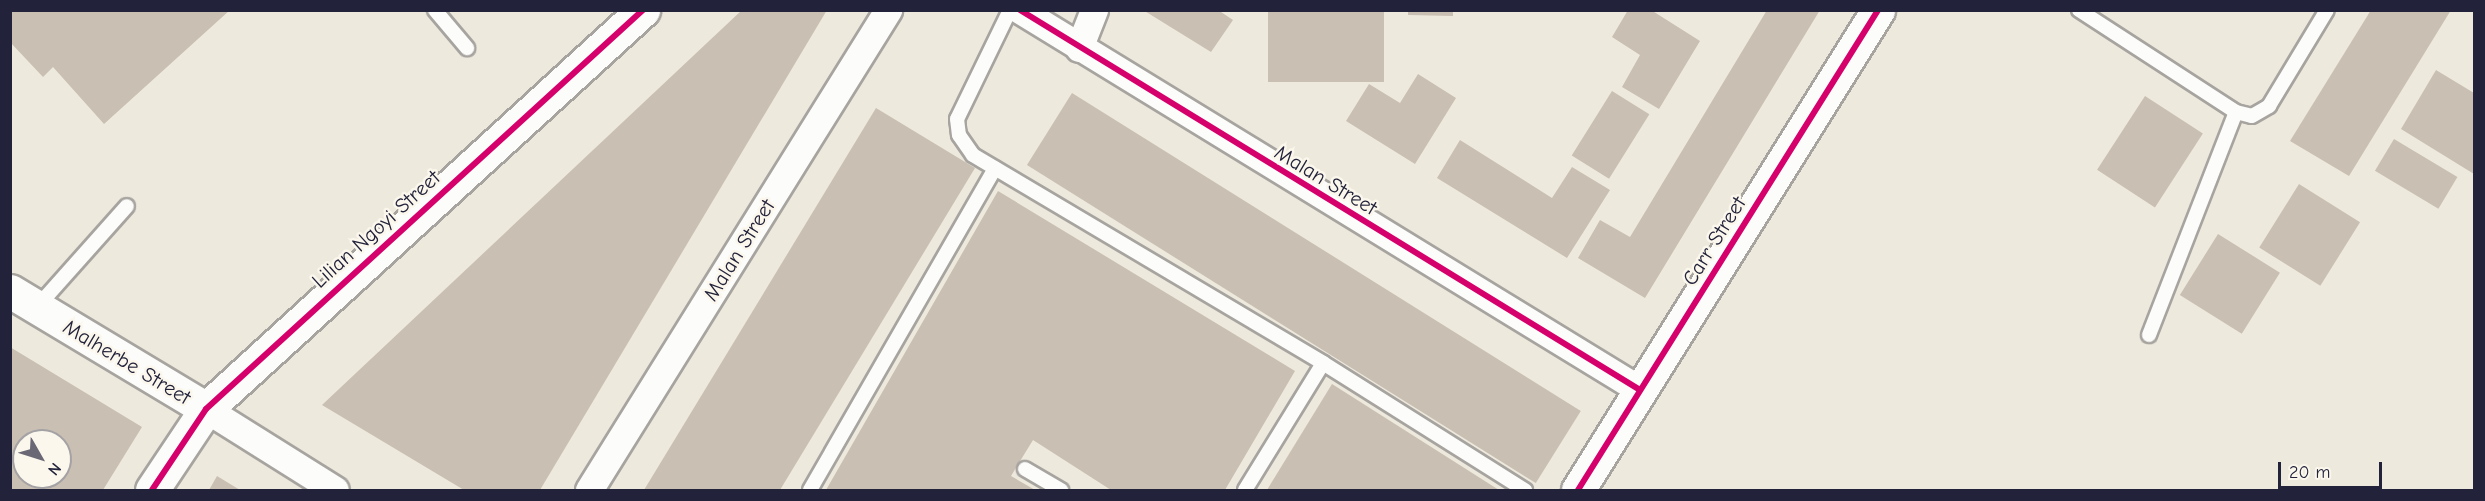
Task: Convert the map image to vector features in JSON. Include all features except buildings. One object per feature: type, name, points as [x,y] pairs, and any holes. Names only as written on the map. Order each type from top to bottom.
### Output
[{"type":"street","name":"Lilian Ngoyi Street","points":[[152,490],[206,409],[643,10]]},
{"type":"street","name":"Malan Street","points":[[589,490],[888,10]]},
{"type":"street","name":"Malan Street","points":[[1020,10],[1628,383]]},
{"type":"street","points":[[1079,48],[1094,10]]},
{"type":"street","name":"Carr Street","points":[[1578,490],[1628,383],[1878,10]]},
{"type":"street","name":"Malherbe Street","points":[[24,299],[335,490]]},
{"type":"lane","points":[[435,10],[467,48]]},
{"type":"lane","points":[[1010,10],[957,119],[959,135],[973,155],[1323,363],[1525,490]]},
{"type":"lane","points":[[2079,10],[2236,112],[2252,116],[2269,106],[2327,10]]},
{"type":"lane","points":[[2149,335],[2236,112]]},
{"type":"lane","points":[[810,490],[995,168]]},
{"type":"lane","points":[[24,299],[127,206]]},
{"type":"lane","points":[[1245,490],[1323,363]]},
{"type":"lane","points":[[1025,469],[1061,490]]},
{"type":"cycle path","points":[[152,490],[206,409],[643,10]]},
{"type":"cycle path","points":[[1020,10],[1640,390]]},
{"type":"cycle path","points":[[1578,490],[1878,10]]}]
